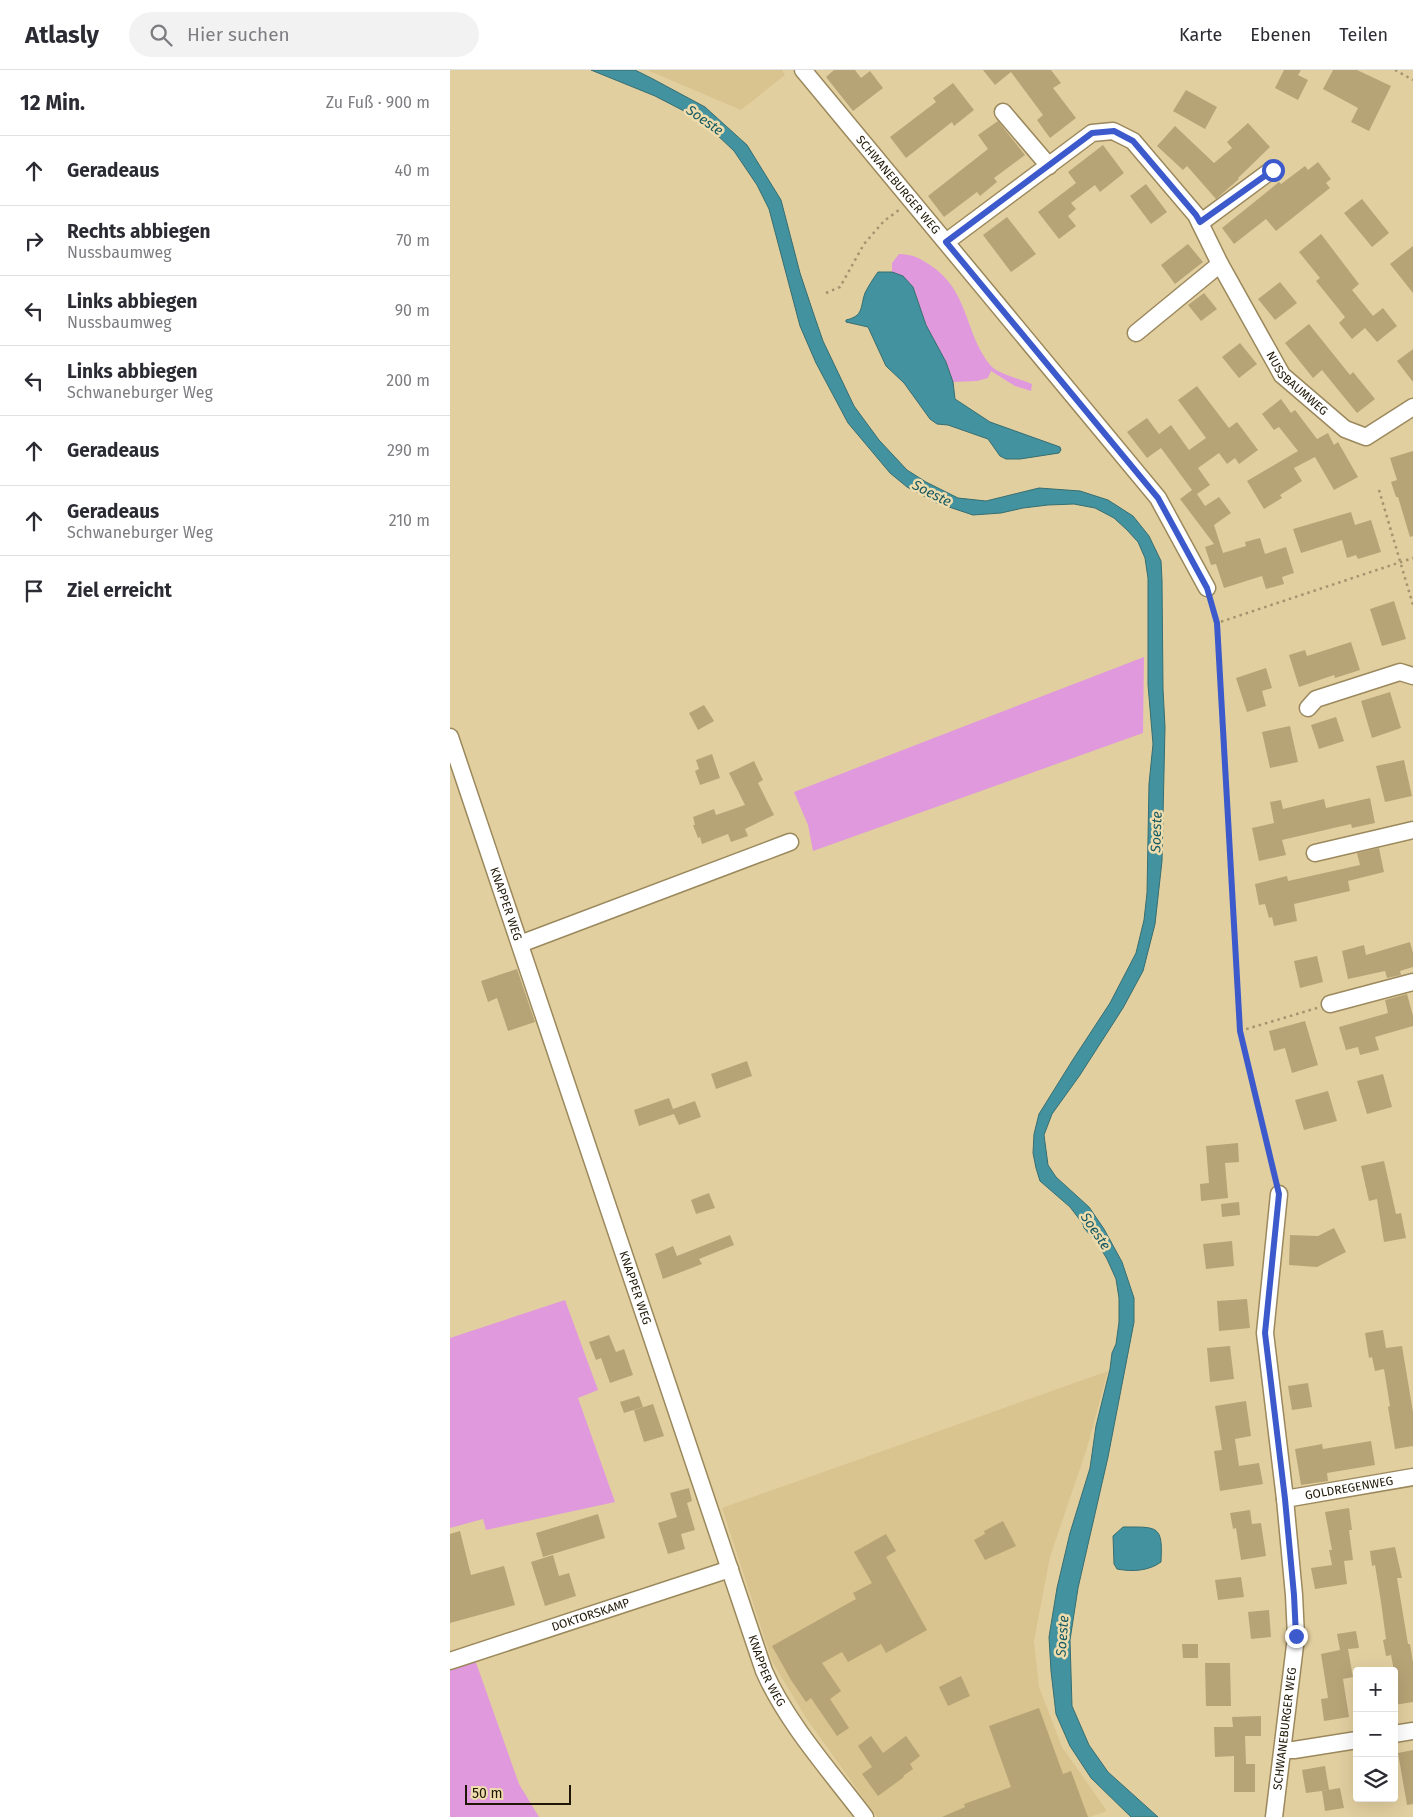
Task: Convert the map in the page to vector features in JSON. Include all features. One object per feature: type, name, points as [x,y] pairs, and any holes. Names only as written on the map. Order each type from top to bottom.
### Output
[{"type":"street","name":"SCHWANEBURGER WEG","points":[[802,70],[1158,498],[1207,588]]},
{"type":"street","points":[[1004,112],[1049,166]]},
{"type":"street","name":"NUSSBAUMWEG","points":[[946,242],[1092,133],[1114,131],[1133,141],[1196,215],[1220,264],[1282,375],[1345,429],[1366,437],[1413,407]]},
{"type":"street","points":[[1200,222],[1273,170]]},
{"type":"street","points":[[1136,333],[1220,264]]},
{"type":"street","points":[[1308,708],[1316,699],[1400,672],[1413,676]]},
{"type":"street","name":"KNAPPER WEG","points":[[450,738],[764,1671],[773,1692],[785,1711],[864,1817]]},
{"type":"street","points":[[1315,853],[1413,830]]},
{"type":"street","points":[[520,944],[790,842]]},
{"type":"street","points":[[1330,1004],[1413,982]]},
{"type":"street","name":"SCHWANEBURGER WEG","points":[[1274,1817],[1296,1636],[1285,1499],[1265,1333],[1279,1194]]},
{"type":"street","name":"GOLDREGENWEG","points":[[1285,1499],[1413,1477]]},
{"type":"street","name":"DOKTORSKAMP","points":[[450,1661],[730,1570]]},
{"type":"street","points":[[1398,1733],[1413,1731]]},
{"type":"street","points":[[1283,1750],[1353,1741]]},
{"type":"path","points":[[1395,70],[1413,80]]},
{"type":"path","points":[[826,293],[840,286],[864,244],[884,221],[911,201]]},
{"type":"path","points":[[1378,490],[1413,605]]},
{"type":"path","points":[[1217,623],[1413,558]]},
{"type":"path","points":[[1207,588],[1217,623],[1240,1031],[1279,1194]]},
{"type":"path","points":[[1240,1031],[1330,1004]]},
{"type":"shaded area","points":[[647,70],[782,70],[785,75],[741,110]]},
{"type":"shaded area","points":[[899,254],[919,258],[943,275],[953,287],[960,300],[982,354],[991,366],[1004,374],[1032,384],[1031,391],[1015,386],[991,371],[988,378],[977,381],[953,382],[946,362],[926,325],[913,287],[892,272],[892,263]]},
{"type":"shaded area","points":[[1144,657],[1143,733],[813,851],[808,825],[794,792]]},
{"type":"shaded area","points":[[565,1300],[598,1390],[578,1398],[615,1502],[486,1530],[483,1519],[450,1528],[450,1338]]},
{"type":"shaded area","points":[[1108,1371],[1086,1451],[1050,1557],[1034,1641],[1039,1687],[1062,1747],[1107,1811],[1090,1817],[877,1817],[806,1718],[772,1661],[722,1508]]},
{"type":"shaded area","points":[[474,1657],[519,1784],[539,1817],[450,1817],[450,1665]]},
{"type":"water","name":"Soeste","points":[[591,70],[635,70],[705,107],[747,145],[781,200],[800,273],[823,341],[854,406],[879,440],[907,470],[958,498],[986,501],[1039,488],[1080,491],[1108,500],[1133,516],[1149,536],[1161,561],[1165,727],[1162,861],[1155,924],[1143,971],[1123,1008],[1080,1075],[1052,1114],[1044,1135],[1048,1165],[1056,1177],[1089,1207],[1104,1229],[1122,1262],[1134,1298],[1134,1322],[1108,1457],[1078,1588],[1070,1640],[1072,1706],[1089,1745],[1108,1772],[1158,1817],[1131,1817],[1091,1778],[1070,1746],[1056,1714],[1049,1637],[1057,1588],[1070,1533],[1090,1468],[1096,1426],[1112,1353],[1116,1344],[1119,1322],[1119,1298],[1116,1279],[1107,1259],[1070,1207],[1040,1181],[1033,1153],[1034,1134],[1039,1114],[1110,1003],[1136,953],[1144,920],[1147,893],[1149,784],[1153,744],[1148,685],[1148,578],[1145,558],[1138,542],[1127,530],[1114,518],[1095,508],[1074,504],[1048,505],[1001,513],[973,515],[937,503],[907,487],[890,473],[848,423],[816,363],[800,326],[769,209],[757,185],[734,151],[714,132],[684,111],[655,96]]},
{"type":"water","points":[[878,272],[892,272],[903,276],[913,287],[926,325],[946,362],[953,382],[955,399],[990,422],[1060,447],[1059,453],[1020,459],[1006,459],[1000,456],[988,439],[948,425],[937,424],[930,419],[904,383],[886,366],[868,327],[846,322],[846,320],[859,313],[865,293]]},
{"type":"water","points":[[1123,1527],[1144,1527],[1156,1531],[1161,1541],[1161,1562],[1140,1570],[1117,1569],[1114,1564],[1113,1536]]},
{"type":"building","points":[[834,70],[855,70],[861,78],[870,71],[883,88],[853,111],[826,77]]},
{"type":"building","points":[[983,70],[1051,70],[1061,83],[1053,88],[1076,118],[1050,138],[1037,120],[1043,115],[1011,72],[995,85]]},
{"type":"building","points":[[1284,70],[1301,70],[1298,75],[1308,80],[1298,100],[1275,88]]},
{"type":"building","points":[[1333,70],[1357,70],[1391,86],[1369,131],[1351,122],[1358,108],[1323,89]]},
{"type":"building","points":[[953,83],[974,110],[954,126],[952,122],[906,158],[890,137],[936,102],[933,98]]},
{"type":"building","points":[[1186,90],[1217,107],[1205,129],[1173,111]]},
{"type":"building","points":[[998,121],[1025,155],[994,178],[997,182],[980,196],[977,192],[944,217],[928,196],[988,149],[978,135]]},
{"type":"building","points":[[1248,123],[1270,147],[1239,179],[1216,199],[1187,166],[1183,170],[1157,146],[1175,126],[1214,163],[1232,148],[1227,142]]},
{"type":"building","points":[[1103,145],[1124,173],[1100,192],[1095,185],[1071,203],[1076,209],[1068,216],[1076,226],[1059,239],[1038,212],[1076,183],[1068,172]]},
{"type":"building","points":[[1318,162],[1331,179],[1326,183],[1330,188],[1276,231],[1266,219],[1234,244],[1222,228],[1279,182],[1281,184],[1305,166],[1308,170]]},
{"type":"building","points":[[1146,184],[1167,212],[1151,224],[1130,196]]},
{"type":"building","points":[[1362,199],[1389,233],[1372,247],[1344,213]]},
{"type":"building","points":[[1007,217],[1036,254],[1011,272],[983,235]]},
{"type":"building","points":[[1321,234],[1359,284],[1352,290],[1373,316],[1383,308],[1397,326],[1377,342],[1365,328],[1352,339],[1339,323],[1345,317],[1316,281],[1320,278],[1299,252]]},
{"type":"building","points":[[1188,244],[1203,262],[1175,284],[1161,265]]},
{"type":"building","points":[[1413,246],[1413,293],[1390,264]]},
{"type":"building","points":[[1280,282],[1297,303],[1275,320],[1258,299]]},
{"type":"building","points":[[1204,293],[1217,309],[1201,321],[1188,305]]},
{"type":"building","points":[[1309,324],[1350,375],[1353,372],[1375,399],[1357,413],[1322,370],[1313,378],[1285,343]]},
{"type":"building","points":[[1240,343],[1257,364],[1239,378],[1222,357]]},
{"type":"building","points":[[1413,349],[1413,382],[1397,361]]},
{"type":"building","points":[[1197,386],[1229,428],[1237,422],[1258,450],[1239,464],[1235,458],[1227,464],[1219,453],[1198,468],[1210,485],[1197,494],[1205,506],[1219,497],[1231,513],[1214,525],[1223,553],[1246,546],[1245,542],[1260,538],[1265,554],[1286,547],[1294,573],[1282,577],[1284,584],[1266,589],[1262,576],[1224,588],[1216,564],[1211,565],[1205,547],[1214,544],[1180,499],[1192,490],[1161,448],[1147,458],[1127,432],[1147,418],[1159,434],[1171,425],[1189,450],[1206,438],[1178,400]]},
{"type":"building","points":[[1281,399],[1291,413],[1295,410],[1317,439],[1328,433],[1334,445],[1338,442],[1358,477],[1334,490],[1315,457],[1294,468],[1302,481],[1280,495],[1282,498],[1264,509],[1247,481],[1298,451],[1279,427],[1274,430],[1262,414]]},
{"type":"building","points":[[1413,451],[1413,536],[1410,537],[1398,497],[1396,497],[1391,482],[1397,480],[1390,458]]},
{"type":"building","points":[[1351,512],[1355,525],[1371,520],[1381,552],[1358,559],[1356,555],[1347,558],[1342,540],[1301,553],[1293,529]]},
{"type":"building","points":[[1394,601],[1406,639],[1382,646],[1370,609]]},
{"type":"building","points":[[1351,642],[1360,670],[1335,678],[1334,675],[1299,687],[1289,655],[1305,650],[1307,656]]},
{"type":"building","points":[[1266,668],[1272,688],[1262,691],[1266,706],[1247,712],[1236,678]]},
{"type":"building","points":[[1390,692],[1401,728],[1372,738],[1361,701]]},
{"type":"building","points":[[704,705],[714,721],[698,730],[689,713]]},
{"type":"building","points":[[1336,717],[1344,741],[1319,749],[1311,725]]},
{"type":"building","points":[[1290,726],[1298,762],[1270,768],[1262,732]]},
{"type":"building","points":[[712,754],[720,778],[700,785],[695,771],[699,769],[696,760]]},
{"type":"building","points":[[1404,760],[1412,796],[1385,802],[1376,766]]},
{"type":"building","points":[[754,761],[763,780],[758,783],[774,815],[745,829],[748,836],[731,842],[728,834],[702,844],[693,825],[695,825],[693,817],[714,809],[716,815],[745,805],[729,773]]},
{"type":"building","points":[[1370,798],[1375,823],[1352,828],[1351,824],[1282,840],[1286,855],[1259,861],[1252,828],[1274,823],[1270,802],[1281,800],[1283,809],[1324,799],[1326,808]]},
{"type":"building","points":[[1379,848],[1384,872],[1348,881],[1350,891],[1294,904],[1297,921],[1274,926],[1272,917],[1269,918],[1265,904],[1259,905],[1255,884],[1287,876],[1288,881],[1360,865],[1357,853]]},
{"type":"building","points":[[1410,942],[1413,953],[1413,967],[1400,971],[1401,975],[1387,978],[1385,971],[1348,979],[1342,951],[1364,945],[1366,955]]},
{"type":"building","points":[[1317,956],[1323,982],[1300,988],[1294,961]]},
{"type":"building","points":[[517,969],[535,1022],[508,1031],[497,998],[488,1002],[481,981]]},
{"type":"building","points":[[1407,994],[1413,1016],[1413,1026],[1375,1037],[1379,1050],[1360,1055],[1358,1047],[1346,1050],[1339,1027],[1388,1013],[1385,1000]]},
{"type":"building","points":[[1305,1021],[1318,1065],[1292,1073],[1285,1048],[1274,1051],[1269,1031]]},
{"type":"building","points":[[747,1061],[752,1076],[716,1089],[711,1074]]},
{"type":"building","points":[[1383,1074],[1392,1107],[1367,1114],[1357,1081]]},
{"type":"building","points":[[1328,1091],[1337,1121],[1304,1130],[1295,1100]]},
{"type":"building","points":[[669,1098],[673,1109],[695,1101],[701,1117],[679,1125],[674,1114],[639,1126],[634,1110]]},
{"type":"building","points":[[1238,1143],[1239,1162],[1225,1163],[1228,1198],[1201,1201],[1200,1184],[1209,1183],[1206,1146]]},
{"type":"building","points":[[1384,1161],[1396,1214],[1401,1213],[1406,1238],[1384,1242],[1377,1199],[1369,1201],[1361,1166]]},
{"type":"building","points":[[709,1193],[715,1208],[696,1214],[691,1200]]},
{"type":"building","points":[[1239,1202],[1240,1215],[1222,1217],[1221,1204]]},
{"type":"building","points":[[1334,1228],[1346,1252],[1317,1267],[1289,1265],[1290,1235],[1318,1236]]},
{"type":"building","points":[[730,1235],[734,1245],[699,1259],[702,1264],[663,1279],[655,1254],[673,1246],[677,1256]]},
{"type":"building","points":[[1232,1241],[1234,1266],[1206,1269],[1203,1244]]},
{"type":"building","points":[[1247,1299],[1250,1328],[1219,1331],[1217,1301]]},
{"type":"building","points":[[1383,1330],[1386,1348],[1402,1346],[1413,1412],[1413,1446],[1395,1449],[1384,1369],[1375,1371],[1372,1357],[1369,1358],[1365,1333]]},
{"type":"building","points":[[609,1335],[616,1352],[624,1349],[633,1375],[610,1383],[601,1358],[596,1360],[589,1342]]},
{"type":"building","points":[[1230,1346],[1234,1379],[1210,1382],[1207,1348]]},
{"type":"building","points":[[1308,1383],[1312,1407],[1292,1410],[1288,1386]]},
{"type":"building","points":[[639,1396],[643,1407],[624,1413],[620,1402]]},
{"type":"building","points":[[1246,1401],[1251,1436],[1235,1439],[1239,1466],[1259,1463],[1263,1484],[1220,1491],[1214,1451],[1222,1450],[1215,1406]]},
{"type":"building","points":[[653,1404],[664,1436],[644,1442],[634,1410]]},
{"type":"building","points":[[1371,1441],[1375,1465],[1327,1473],[1328,1481],[1301,1485],[1295,1449],[1322,1444],[1323,1449]]},
{"type":"building","points":[[689,1488],[692,1501],[687,1503],[695,1530],[681,1534],[685,1549],[668,1554],[658,1523],[677,1517],[670,1493]]},
{"type":"building","points":[[1349,1508],[1352,1530],[1349,1530],[1353,1560],[1344,1561],[1347,1584],[1315,1589],[1311,1568],[1332,1565],[1329,1550],[1332,1550],[1325,1512]]},
{"type":"building","points":[[1250,1510],[1252,1524],[1261,1523],[1266,1556],[1241,1560],[1236,1528],[1233,1529],[1230,1513]]},
{"type":"building","points":[[598,1514],[605,1538],[543,1557],[536,1533]]},
{"type":"building","points":[[1003,1521],[1016,1546],[985,1560],[974,1540],[985,1534],[984,1531]]},
{"type":"building","points":[[460,1531],[471,1575],[504,1566],[515,1605],[450,1623],[450,1534]]},
{"type":"building","points":[[886,1534],[896,1551],[886,1557],[927,1630],[886,1653],[881,1644],[848,1662],[842,1652],[822,1663],[841,1691],[830,1699],[849,1728],[837,1736],[811,1698],[806,1702],[772,1646],[856,1599],[853,1593],[872,1583],[854,1552]]},
{"type":"building","points":[[1395,1547],[1402,1578],[1397,1578],[1408,1644],[1410,1644],[1413,1662],[1413,1702],[1398,1704],[1398,1667],[1393,1667],[1391,1655],[1386,1656],[1383,1640],[1386,1639],[1381,1602],[1375,1565],[1372,1566],[1370,1551]]},
{"type":"building","points":[[553,1555],[559,1576],[569,1573],[576,1596],[545,1606],[531,1562]]},
{"type":"building","points":[[1241,1577],[1244,1597],[1218,1600],[1215,1580]]},
{"type":"building","points":[[1269,1610],[1271,1637],[1251,1639],[1248,1612]]},
{"type":"building","points":[[1356,1631],[1359,1648],[1348,1649],[1353,1677],[1343,1679],[1349,1717],[1324,1721],[1321,1699],[1328,1698],[1321,1654],[1340,1650],[1337,1634]]},
{"type":"building","points":[[1182,1644],[1198,1644],[1198,1658],[1183,1658]]},
{"type":"building","points":[[1205,1663],[1230,1663],[1231,1706],[1206,1706]]},
{"type":"building","points":[[961,1676],[970,1696],[948,1706],[939,1687]]},
{"type":"building","points":[[1039,1708],[1063,1774],[1071,1771],[1088,1817],[942,1817],[965,1807],[964,1804],[1011,1787],[989,1726]]},
{"type":"building","points":[[1261,1716],[1261,1736],[1245,1736],[1246,1764],[1255,1764],[1255,1792],[1234,1792],[1234,1756],[1215,1757],[1214,1727],[1233,1727],[1232,1717]]},
{"type":"building","points":[[871,1736],[883,1753],[906,1736],[920,1756],[910,1764],[913,1769],[878,1796],[862,1774],[872,1767],[858,1746]]},
{"type":"building","points":[[1413,1750],[1413,1804],[1407,1805],[1398,1753]]},
{"type":"building","points":[[1325,1766],[1329,1790],[1306,1793],[1302,1770]]},
{"type":"building","points":[[1340,1788],[1344,1808],[1325,1811],[1322,1791]]},
{"type":"route","points":[[1273,170],[1200,222],[1133,141],[1114,131],[1092,133],[946,242],[1158,498],[1207,588],[1217,623],[1240,1031],[1279,1194],[1265,1333],[1266,1354],[1285,1499],[1296,1636]]}]
